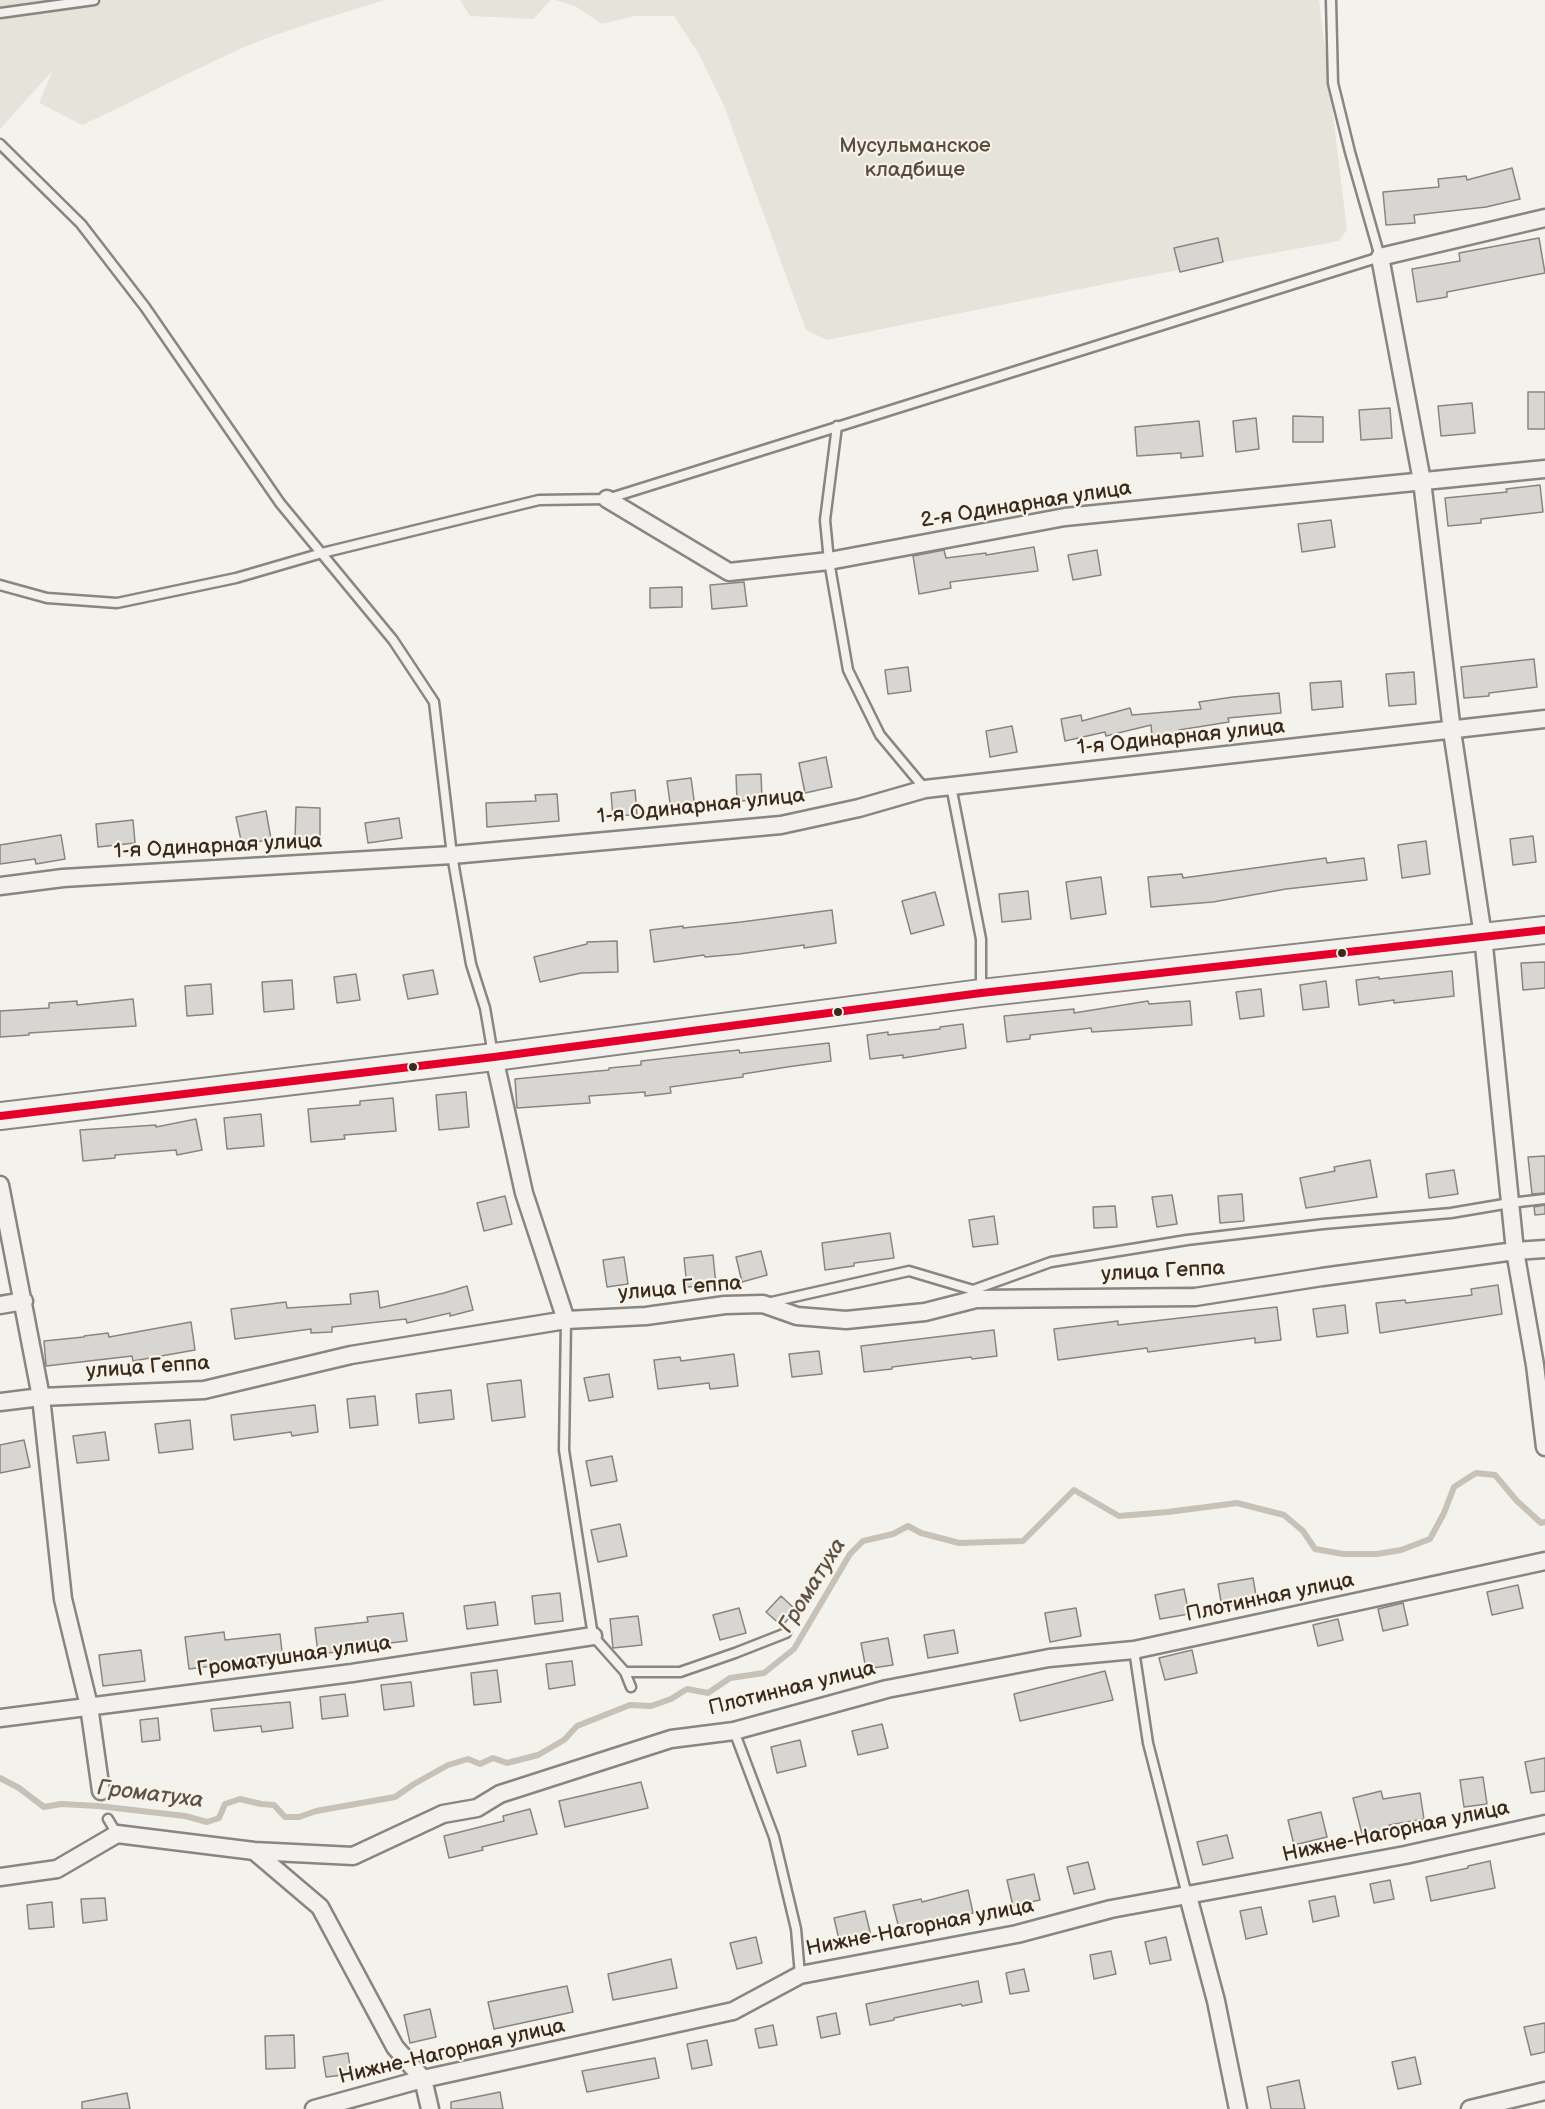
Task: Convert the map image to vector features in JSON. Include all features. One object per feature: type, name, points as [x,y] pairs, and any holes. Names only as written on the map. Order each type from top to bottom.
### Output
[{"type":"main road","points":[[0,1116],[494,1057],[981,993],[1545,930]]},
{"type":"street","points":[[1545,218],[1380,257],[1422,481],[1452,731],[1483,936],[1515,1251],[1535,1365],[1545,1447]]},
{"type":"street","name":"2-я Одинарная улица","points":[[607,499],[729,572],[829,561],[1065,517],[1545,469]]},
{"type":"street","name":"1-я Одинарная улица","points":[[0,886],[63,879],[452,855],[781,825],[859,808],[925,789],[1545,719]]},
{"type":"street","points":[[494,1057],[524,1193],[566,1320]]},
{"type":"street","points":[[0,1185],[41,1397],[63,1599],[89,1706],[101,1791]]},
{"type":"street","name":"улица Геппа","points":[[0,1402],[41,1397],[204,1390],[351,1355],[566,1320],[646,1316],[725,1305],[763,1304],[797,1316],[846,1320],[925,1312],[974,1295],[1195,1297],[1322,1276],[1545,1249]]},
{"type":"street","points":[[0,1305],[24,1301]]},
{"type":"street","name":"Плотинная улица","points":[[117,1834],[254,1851],[353,1856],[443,1814],[477,1808],[500,1794],[671,1739],[734,1731],[887,1689],[1048,1658],[1134,1650],[1545,1562]]},
{"type":"street","name":"Громатушная улица","points":[[0,1718],[352,1673],[593,1636]]},
{"type":"street","name":"Нижне-Нагорная улица","points":[[314,2109],[423,2079],[733,2011],[800,1975],[1017,1934],[1111,1909],[1405,1855],[1545,1824]]},
{"type":"street","points":[[0,1877],[57,1869],[117,1834]]},
{"type":"street","points":[[254,1851],[320,1907],[395,2047],[423,2079],[430,2109]]},
{"type":"street","points":[[1188,1896],[1215,2001],[1238,2109]]},
{"type":"street","points":[[1470,2109],[1545,2091]]},
{"type":"lane","points":[[0,13],[94,0]]},
{"type":"lane","points":[[0,585],[47,598],[117,603],[236,578],[322,553],[539,500],[607,499],[1380,257],[1333,83],[1331,0]]},
{"type":"lane","points":[[0,144],[81,224],[145,307],[280,503],[393,640],[434,702],[452,855],[471,964],[485,1008],[494,1057]]},
{"type":"lane","points":[[837,426],[825,520],[829,561],[848,669],[880,735],[925,789]]},
{"type":"lane","points":[[951,786],[981,939],[981,993]]},
{"type":"lane","points":[[763,1304],[909,1271],[974,1295],[1051,1262],[1073,1258],[1187,1240],[1323,1224],[1451,1213],[1545,1199]]},
{"type":"lane","points":[[566,1320],[564,1450],[593,1636],[625,1672],[631,1687]]},
{"type":"lane","points":[[625,1672],[680,1672],[786,1634]]},
{"type":"lane","points":[[1134,1650],[1148,1743],[1188,1896]]},
{"type":"lane","points":[[734,1731],[774,1837],[796,1929],[800,1975]]},
{"type":"lane","points":[[108,1818],[117,1834]]},
{"type":"green space","points":[[0,0],[385,0],[240,49],[82,125],[39,103],[53,70],[0,129]]},
{"type":"green space","points":[[460,0],[551,0],[533,19],[470,16]]},
{"type":"green space","name":"Мусульманское кладбище","points":[[554,0],[1319,0],[1347,230],[1339,241],[1130,279],[827,340],[806,330],[724,106],[699,54],[674,16],[635,16],[602,24],[575,6]]},
{"type":"building","points":[[1512,168],[1520,199],[1486,207],[1414,215],[1415,223],[1386,225],[1383,192],[1439,187],[1438,179],[1466,176],[1467,180]]},
{"type":"building","points":[[1218,238],[1223,262],[1180,272],[1174,248]]},
{"type":"building","points":[[1539,238],[1545,273],[1447,292],[1447,297],[1417,302],[1412,269],[1460,261],[1459,253]]},
{"type":"building","points":[[1528,392],[1545,392],[1545,429],[1528,429]]},
{"type":"building","points":[[1472,403],[1475,433],[1441,436],[1438,406]]},
{"type":"building","points":[[1390,408],[1392,438],[1361,440],[1359,410]]},
{"type":"building","points":[[1293,416],[1323,417],[1323,442],[1293,442]]},
{"type":"building","points":[[1256,418],[1259,449],[1236,452],[1233,421]]},
{"type":"building","points":[[1199,421],[1203,456],[1181,458],[1181,453],[1137,456],[1135,427]]},
{"type":"building","points":[[1540,485],[1543,512],[1481,519],[1481,523],[1448,526],[1445,498],[1507,492],[1506,489]]},
{"type":"building","points":[[1331,520],[1335,547],[1302,552],[1298,524]]},
{"type":"building","points":[[1034,547],[1038,571],[950,582],[951,588],[919,594],[913,556],[944,550],[946,558],[986,553],[986,555]]},
{"type":"building","points":[[1097,550],[1101,575],[1073,580],[1068,555]]},
{"type":"building","points":[[744,582],[747,606],[712,609],[710,585]]},
{"type":"building","points":[[682,587],[682,607],[650,608],[650,588]]},
{"type":"building","points":[[1534,659],[1537,687],[1464,698],[1461,667]]},
{"type":"building","points":[[908,667],[911,691],[888,694],[885,670]]},
{"type":"building","points":[[1414,672],[1416,704],[1389,706],[1386,674]]},
{"type":"building","points":[[1341,681],[1343,707],[1312,710],[1310,683]]},
{"type":"building","points":[[1279,693],[1281,713],[1228,718],[1229,722],[1179,730],[1179,734],[1152,736],[1151,725],[1106,736],[1105,732],[1065,741],[1061,719],[1081,715],[1082,721],[1130,708],[1132,715],[1201,709],[1199,702]]},
{"type":"building","points":[[1012,726],[1017,752],[990,757],[986,731]]},
{"type":"building","points":[[826,757],[832,787],[805,793],[799,763]]},
{"type":"building","points":[[761,774],[762,800],[737,801],[736,775]]},
{"type":"building","points":[[691,778],[695,807],[671,810],[667,781]]},
{"type":"building","points":[[635,790],[637,814],[613,817],[611,793]]},
{"type":"building","points":[[557,794],[559,821],[487,827],[486,803],[536,801],[535,795]]},
{"type":"building","points":[[296,807],[320,808],[320,841],[295,840]]},
{"type":"building","points":[[266,811],[271,839],[242,845],[236,817]]},
{"type":"building","points":[[399,818],[402,838],[368,843],[365,823]]},
{"type":"building","points":[[133,820],[135,843],[98,847],[96,824]]},
{"type":"building","points":[[61,835],[65,859],[36,864],[35,859],[0,864],[0,845]]},
{"type":"building","points":[[1533,836],[1536,862],[1513,865],[1510,839]]},
{"type":"building","points":[[1426,841],[1430,874],[1402,878],[1398,845]]},
{"type":"building","points":[[1326,858],[1327,863],[1364,858],[1367,880],[1286,889],[1213,902],[1151,907],[1148,877],[1182,874],[1183,878]]},
{"type":"building","points":[[1101,877],[1106,914],[1071,919],[1066,882]]},
{"type":"building","points":[[1028,891],[1031,919],[1002,922],[999,894]]},
{"type":"building","points":[[935,892],[944,925],[911,934],[902,901]]},
{"type":"building","points":[[832,910],[836,943],[654,962],[650,930],[741,922]]},
{"type":"building","points":[[617,941],[618,972],[581,973],[540,982],[534,957],[587,944],[587,942]]},
{"type":"building","points":[[1545,962],[1545,988],[1523,990],[1521,963]]},
{"type":"building","points":[[433,970],[438,994],[408,999],[403,975]]},
{"type":"building","points":[[1452,971],[1454,996],[1359,1005],[1356,980]]},
{"type":"building","points":[[356,974],[360,1000],[337,1003],[334,977]]},
{"type":"building","points":[[292,980],[294,1009],[264,1012],[262,982]]},
{"type":"building","points":[[1326,981],[1329,1007],[1303,1010],[1300,985]]},
{"type":"building","points":[[211,984],[213,1014],[187,1016],[185,986]]},
{"type":"building","points":[[1261,989],[1264,1016],[1240,1019],[1236,992]]},
{"type":"building","points":[[133,999],[136,1026],[0,1037],[0,1011],[49,1008],[49,1003],[77,1001],[77,1005]]},
{"type":"building","points":[[1148,1001],[1149,1004],[1190,1001],[1192,1025],[1092,1032],[1091,1028],[1030,1035],[1030,1039],[1007,1042],[1004,1016],[1074,1009],[1074,1013]]},
{"type":"building","points":[[963,1024],[966,1048],[903,1058],[903,1055],[870,1059],[867,1035],[888,1032],[888,1035]]},
{"type":"building","points":[[829,1043],[831,1061],[670,1087],[671,1093],[645,1096],[645,1092],[589,1096],[590,1103],[517,1108],[515,1079],[609,1070],[609,1068],[641,1065],[641,1061],[702,1054],[739,1050],[740,1053]]},
{"type":"building","points":[[466,1092],[469,1127],[439,1130],[436,1095]]},
{"type":"building","points":[[393,1098],[396,1131],[344,1135],[345,1139],[311,1142],[308,1109],[360,1105],[360,1101]]},
{"type":"building","points":[[261,1114],[264,1146],[227,1149],[224,1118]]},
{"type":"building","points":[[196,1119],[202,1150],[177,1155],[176,1150],[115,1155],[115,1158],[83,1161],[80,1130],[156,1125],[156,1127]]},
{"type":"building","points":[[1545,1156],[1545,1193],[1532,1194],[1528,1157]]},
{"type":"building","points":[[1370,1160],[1377,1197],[1306,1208],[1300,1178],[1335,1171],[1334,1167]]},
{"type":"building","points":[[1454,1170],[1458,1194],[1429,1198],[1426,1174]]},
{"type":"building","points":[[1242,1194],[1244,1221],[1220,1223],[1218,1196]]},
{"type":"building","points":[[1172,1195],[1177,1224],[1157,1227],[1152,1197]]},
{"type":"building","points":[[505,1196],[512,1224],[484,1231],[477,1203]]},
{"type":"building","points":[[1545,1205],[1545,1214],[1535,1215],[1534,1207]]},
{"type":"building","points":[[1115,1206],[1117,1227],[1094,1228],[1093,1207]]},
{"type":"building","points":[[994,1216],[998,1244],[973,1247],[969,1220]]},
{"type":"building","points":[[890,1233],[894,1258],[854,1263],[854,1266],[825,1270],[822,1243]]},
{"type":"building","points":[[761,1251],[767,1275],[742,1282],[736,1257]]},
{"type":"building","points":[[713,1255],[716,1285],[687,1287],[684,1258]]},
{"type":"building","points":[[624,1257],[628,1284],[607,1287],[603,1260]]},
{"type":"building","points":[[1498,1285],[1502,1314],[1380,1333],[1376,1303],[1405,1300],[1406,1303],[1472,1295],[1471,1289]]},
{"type":"building","points":[[467,1286],[473,1310],[450,1316],[450,1313],[407,1323],[406,1319],[332,1327],[332,1332],[311,1333],[311,1329],[235,1339],[231,1309],[286,1302],[287,1308],[351,1304],[350,1294],[378,1291],[380,1308]]},
{"type":"building","points":[[1345,1305],[1348,1333],[1317,1337],[1313,1309]]},
{"type":"building","points":[[1277,1307],[1281,1340],[1255,1343],[1255,1338],[1148,1352],[1147,1348],[1058,1360],[1054,1329],[1118,1321],[1118,1325]]},
{"type":"building","points":[[191,1322],[195,1350],[133,1361],[132,1356],[46,1366],[44,1341],[108,1333],[109,1337]]},
{"type":"building","points":[[994,1330],[997,1356],[972,1359],[971,1357],[864,1372],[861,1346]]},
{"type":"building","points":[[819,1351],[822,1374],[792,1377],[789,1354]]},
{"type":"building","points":[[734,1354],[738,1386],[710,1389],[709,1383],[658,1389],[654,1360],[680,1357],[681,1361]]},
{"type":"building","points":[[609,1374],[613,1397],[589,1401],[584,1378]]},
{"type":"building","points":[[521,1380],[525,1417],[492,1421],[487,1384]]},
{"type":"building","points":[[451,1390],[454,1419],[419,1423],[416,1394]]},
{"type":"building","points":[[375,1396],[378,1425],[350,1428],[347,1399]]},
{"type":"building","points":[[315,1405],[318,1432],[292,1436],[291,1432],[234,1440],[231,1415]]},
{"type":"building","points":[[190,1420],[193,1449],[159,1453],[155,1424]]},
{"type":"building","points":[[105,1432],[109,1460],[77,1463],[73,1436]]},
{"type":"building","points":[[24,1440],[30,1467],[0,1473],[0,1445]]},
{"type":"building","points":[[612,1456],[617,1481],[591,1486],[586,1461]]},
{"type":"building","points":[[620,1524],[627,1556],[598,1562],[591,1530]]},
{"type":"building","points":[[1253,1578],[1257,1601],[1222,1607],[1218,1584]]},
{"type":"building","points":[[1518,1585],[1523,1608],[1492,1615],[1487,1592]]},
{"type":"building","points":[[1184,1589],[1189,1614],[1160,1619],[1155,1595]]},
{"type":"building","points":[[560,1593],[563,1621],[535,1624],[532,1596]]},
{"type":"building","points":[[781,1596],[796,1610],[782,1626],[766,1612]]},
{"type":"building","points":[[495,1602],[498,1625],[467,1629],[464,1606]]},
{"type":"building","points":[[1403,1603],[1408,1625],[1383,1631],[1378,1609]]},
{"type":"building","points":[[739,1608],[746,1633],[720,1640],[713,1615]]},
{"type":"building","points":[[1076,1608],[1081,1636],[1050,1642],[1045,1613]]},
{"type":"building","points":[[403,1613],[407,1641],[318,1654],[315,1628],[368,1622],[367,1617]]},
{"type":"building","points":[[638,1616],[642,1645],[613,1648],[610,1619]]},
{"type":"building","points":[[1338,1619],[1343,1640],[1318,1646],[1313,1625]]},
{"type":"building","points":[[954,1630],[958,1653],[928,1658],[924,1635]]},
{"type":"building","points":[[224,1632],[225,1640],[280,1634],[283,1661],[251,1664],[251,1661],[189,1669],[185,1637]]},
{"type":"building","points":[[888,1638],[893,1665],[866,1669],[861,1643]]},
{"type":"building","points":[[141,1650],[145,1681],[103,1686],[99,1655]]},
{"type":"building","points":[[1192,1650],[1197,1673],[1165,1680],[1159,1658]]},
{"type":"building","points":[[572,1661],[575,1685],[549,1689],[546,1664]]},
{"type":"building","points":[[497,1670],[501,1702],[474,1705],[471,1673]]},
{"type":"building","points":[[1105,1671],[1113,1700],[1020,1721],[1014,1694]]},
{"type":"building","points":[[411,1682],[414,1706],[384,1710],[381,1685]]},
{"type":"building","points":[[345,1694],[348,1716],[322,1719],[320,1697]]},
{"type":"building","points":[[290,1702],[293,1728],[262,1732],[261,1726],[214,1731],[211,1709]]},
{"type":"building","points":[[158,1718],[160,1740],[142,1742],[140,1720]]},
{"type":"building","points":[[882,1724],[888,1748],[858,1755],[852,1731]]},
{"type":"building","points":[[800,1740],[806,1766],[777,1773],[771,1747]]},
{"type":"building","points":[[1545,1758],[1545,1791],[1531,1793],[1525,1762]]},
{"type":"building","points":[[1483,1777],[1487,1804],[1464,1807],[1460,1780]]},
{"type":"building","points":[[641,1782],[648,1808],[565,1827],[559,1801]]},
{"type":"building","points":[[1381,1791],[1383,1799],[1420,1793],[1424,1819],[1389,1825],[1390,1827],[1362,1834],[1353,1798]]},
{"type":"building","points":[[530,1809],[537,1834],[482,1847],[483,1850],[449,1858],[444,1836],[504,1821],[503,1816]]},
{"type":"building","points":[[1321,1812],[1327,1837],[1294,1845],[1288,1820]]},
{"type":"building","points":[[1227,1835],[1233,1858],[1203,1865],[1197,1842]]},
{"type":"building","points":[[1490,1861],[1495,1888],[1431,1901],[1426,1877]]},
{"type":"building","points":[[1088,1862],[1095,1889],[1074,1894],[1067,1867]]},
{"type":"building","points":[[1034,1874],[1040,1900],[1013,1906],[1007,1880]]},
{"type":"building","points":[[1390,1880],[1394,1899],[1374,1903],[1370,1884]]},
{"type":"building","points":[[968,1890],[973,1913],[900,1932],[893,1905],[921,1899],[922,1902]]},
{"type":"building","points":[[1335,1896],[1339,1916],[1313,1922],[1309,1901]]},
{"type":"building","points":[[105,1898],[107,1920],[83,1923],[81,1899]]},
{"type":"building","points":[[52,1902],[54,1927],[29,1929],[27,1905]]},
{"type":"building","points":[[1261,1907],[1267,1934],[1246,1939],[1240,1911]]},
{"type":"building","points":[[865,1911],[872,1940],[841,1948],[834,1918]]},
{"type":"building","points":[[756,1937],[762,1963],[737,1969],[730,1943]]},
{"type":"building","points":[[1166,1937],[1171,1960],[1150,1964],[1145,1942]]},
{"type":"building","points":[[1111,1951],[1116,1974],[1094,1979],[1090,1955]]},
{"type":"building","points":[[671,1959],[677,1988],[613,2000],[608,1974]]},
{"type":"building","points":[[1024,1969],[1029,1991],[1010,1994],[1006,1973]]},
{"type":"building","points":[[978,1981],[982,2002],[962,2006],[961,2004],[870,2025],[866,2004]]},
{"type":"building","points":[[567,1986],[573,2012],[494,2029],[488,2002]]},
{"type":"building","points":[[430,2009],[436,2037],[410,2043],[404,2015]]},
{"type":"building","points":[[836,2013],[840,2034],[821,2038],[817,2017]]},
{"type":"building","points":[[1545,2023],[1545,2052],[1531,2055],[1524,2027]]},
{"type":"building","points":[[773,2025],[777,2045],[759,2048],[755,2029]]},
{"type":"building","points":[[294,2035],[295,2068],[266,2069],[265,2036]]},
{"type":"building","points":[[707,2040],[712,2065],[692,2069],[687,2044]]},
{"type":"building","points":[[348,2053],[351,2074],[326,2077],[323,2057]]},
{"type":"building","points":[[1415,2057],[1421,2084],[1398,2089],[1392,2062]]},
{"type":"building","points":[[655,2058],[659,2078],[587,2092],[582,2071]]},
{"type":"building","points":[[1299,2080],[1305,2109],[1271,2109],[1267,2087]]},
{"type":"building","points":[[500,2092],[503,2109],[451,2109],[451,2102]]},
{"type":"building","points":[[127,2093],[130,2109],[82,2109],[82,2102]]},
{"type":"waterway","name":"Громатуха","points":[[0,1778],[19,1788],[44,1807],[61,1804],[98,1806],[185,1816],[207,1822],[219,1818],[225,1804],[240,1799],[274,1805],[285,1817],[299,1817],[316,1811],[395,1797],[448,1765],[468,1759],[480,1764],[493,1758],[507,1763],[538,1755],[564,1740],[577,1726],[630,1705],[651,1706],[671,1699],[687,1689],[708,1693],[730,1678],[764,1673],[794,1649],[850,1554],[863,1541],[893,1534],[908,1526],[921,1533],[959,1543],[1023,1541],[1074,1490],[1119,1516],[1237,1503],[1284,1515],[1303,1531],[1315,1549],[1343,1554],[1377,1554],[1401,1550],[1430,1539],[1444,1513],[1454,1487],[1476,1473],[1495,1475],[1517,1501],[1541,1523],[1545,1522]]},
{"type":"transit line","points":[[0,1116],[494,1057],[981,993],[1545,930]]}]
